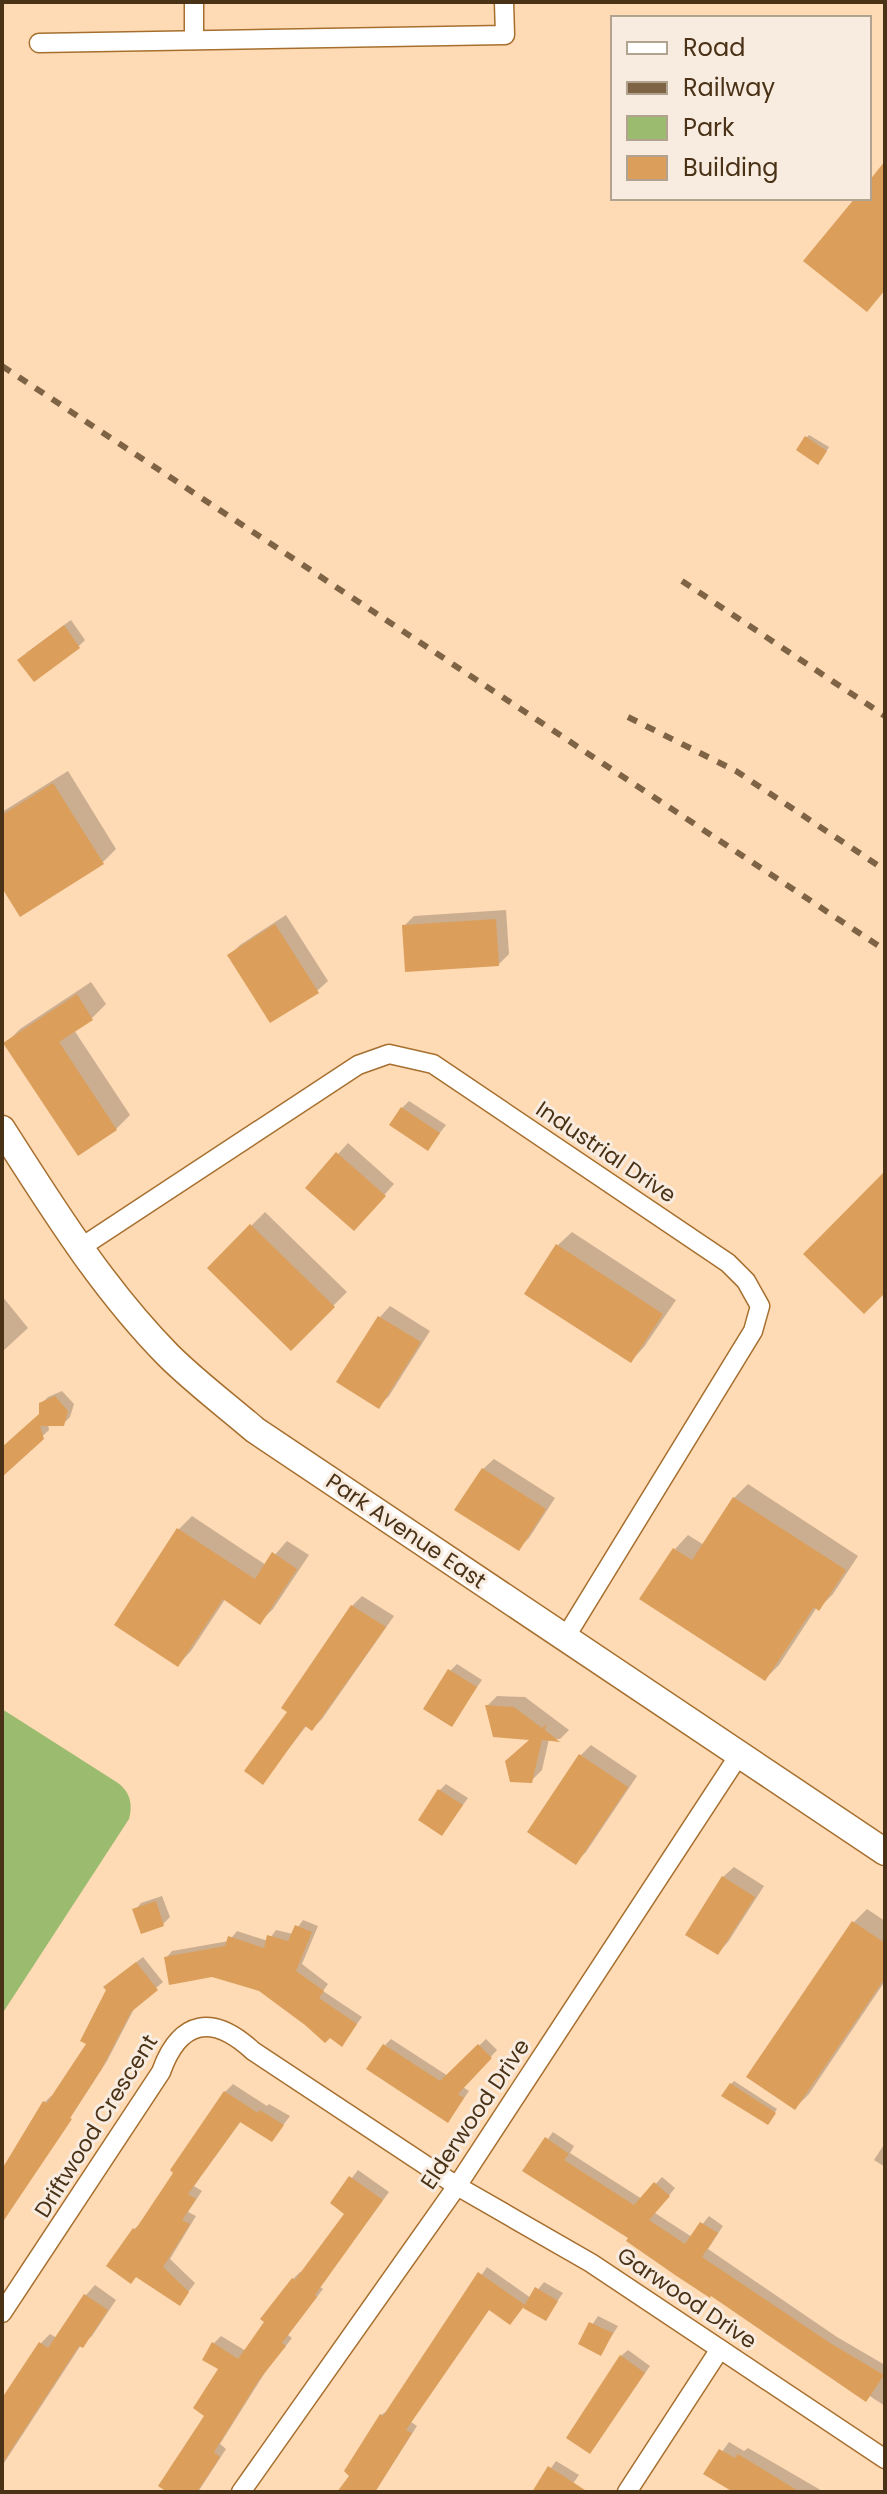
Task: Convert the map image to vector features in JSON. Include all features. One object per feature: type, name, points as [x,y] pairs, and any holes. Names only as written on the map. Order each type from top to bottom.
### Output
[{"type":"street","points":[[194,2],[194,40]]},
{"type":"street","points":[[39,43],[505,35],[504,2]]},
{"type":"street","name":"Industrial Drive","points":[[80,1248],[358,1065],[389,1054],[433,1064],[728,1263],[746,1281],[760,1306],[753,1331],[565,1638]]},
{"type":"street","name":"Park Avenue East","points":[[2,1129],[80,1248],[125,1307],[168,1356],[255,1430],[885,1852]]},
{"type":"street","name":"Elderwood Drive","points":[[241,2492],[457,2186],[739,1755]]},
{"type":"street","name":"Driftwood Crescent","points":[[2,2313],[161,2072],[168,2053],[194,2029],[210,2026],[227,2030],[253,2051],[457,2186]]},
{"type":"street","name":"Garwood Drive","points":[[457,2186],[591,2263],[885,2459]]},
{"type":"street","points":[[627,2492],[720,2349]]},
{"type":"green space","points":[[2,1709],[118,1783],[128,1794],[131,1808],[129,1819],[2,2014]]},
{"type":"building","points":[[885,161],[885,290],[867,312],[803,261],[853,200],[871,200],[871,178]]},
{"type":"building","points":[[805,436],[827,451],[818,465],[796,450]]},
{"type":"building","points":[[64,625],[80,648],[34,682],[17,660]]},
{"type":"building","points":[[53,783],[104,864],[20,917],[2,888],[2,815]]},
{"type":"building","points":[[496,919],[499,966],[405,972],[402,925]]},
{"type":"building","points":[[275,924],[319,993],[270,1023],[227,955]]},
{"type":"building","points":[[77,994],[93,1020],[59,1042],[117,1130],[78,1156],[3,1043]]},
{"type":"building","points":[[401,1107],[440,1133],[428,1151],[389,1125]]},
{"type":"building","points":[[336,1152],[386,1196],[354,1231],[305,1188]]},
{"type":"building","points":[[885,1171],[885,1293],[864,1314],[803,1254]]},
{"type":"building","points":[[250,1224],[335,1307],[291,1351],[207,1268]]},
{"type":"building","points":[[556,1244],[663,1314],[631,1363],[524,1294]]},
{"type":"building","points":[[378,1316],[421,1342],[379,1409],[336,1382]]},
{"type":"building","points":[[55,1396],[68,1411],[64,1426],[40,1426],[44,1439],[2,1477],[2,1447],[39,1414],[39,1403]]},
{"type":"building","points":[[482,1468],[546,1509],[519,1551],[454,1510]]},
{"type":"building","points":[[733,1497],[846,1570],[819,1611],[814,1607],[765,1681],[639,1599],[673,1548],[692,1560]]},
{"type":"building","points":[[177,1528],[255,1579],[272,1552],[297,1569],[260,1625],[223,1599],[178,1667],[114,1625]]},
{"type":"building","points":[[351,1605],[386,1627],[312,1731],[305,1726],[263,1785],[244,1771],[287,1712],[281,1708]]},
{"type":"building","points":[[448,1669],[477,1687],[452,1727],[423,1709]]},
{"type":"building","points":[[485,1705],[514,1707],[542,1728],[546,1724],[545,1730],[560,1742],[542,1740],[532,1783],[510,1782],[505,1761],[529,1740],[493,1737]]},
{"type":"building","points":[[579,1754],[628,1787],[576,1865],[527,1832]]},
{"type":"building","points":[[438,1789],[463,1805],[442,1836],[418,1820]]},
{"type":"building","points":[[722,1876],[755,1897],[718,1955],[685,1935]]},
{"type":"building","points":[[156,1901],[164,1926],[141,1934],[132,1909]]},
{"type":"building","points":[[852,1921],[885,1943],[885,1978],[795,2110],[746,2077]]},
{"type":"building","points":[[295,1925],[312,1932],[296,1971],[324,1991],[319,1998],[357,2024],[342,2047],[330,2038],[325,2043],[259,1991],[212,1977],[169,1985],[164,1957],[225,1946],[228,1936],[264,1948],[267,1935],[288,1941]]},
{"type":"building","points":[[136,1962],[158,1990],[131,2012],[72,2119],[2,2223],[2,2169],[43,2101],[47,2103],[86,2044],[80,2041],[106,1990],[103,1987]]},
{"type":"building","points":[[383,2044],[440,2081],[478,2044],[492,2058],[458,2094],[464,2098],[448,2123],[366,2069]]},
{"type":"building","points":[[730,2083],[776,2113],[768,2125],[721,2096]]},
{"type":"building","points":[[224,2091],[284,2125],[272,2142],[240,2122],[188,2194],[196,2199],[182,2220],[190,2224],[163,2267],[189,2292],[180,2306],[136,2277],[131,2284],[106,2266],[133,2228],[135,2230],[173,2173],[170,2170]]},
{"type":"building","points":[[545,2137],[569,2154],[564,2160],[634,2205],[654,2182],[670,2196],[649,2220],[685,2244],[700,2222],[718,2233],[702,2257],[830,2343],[884,2375],[866,2402],[711,2296],[675,2275],[626,2241],[628,2238],[522,2171]]},
{"type":"building","points":[[349,2176],[383,2200],[282,2343],[286,2346],[259,2380],[214,2452],[220,2457],[197,2492],[167,2492],[158,2486],[204,2416],[193,2408],[218,2369],[202,2360],[212,2342],[238,2359],[264,2322],[260,2319],[292,2278],[295,2280],[344,2214],[330,2203]]},
{"type":"building","points":[[478,2272],[525,2305],[510,2325],[489,2310],[406,2430],[412,2433],[375,2492],[337,2492],[349,2476],[344,2471],[380,2414],[383,2416]]},
{"type":"building","points":[[535,2287],[558,2301],[546,2321],[523,2308]]},
{"type":"building","points":[[84,2294],[108,2310],[83,2348],[79,2346],[2,2464],[2,2398],[39,2342],[48,2348]]},
{"type":"building","points":[[589,2322],[613,2333],[601,2356],[578,2344]]},
{"type":"building","points":[[620,2355],[645,2373],[590,2454],[566,2438]]},
{"type":"building","points":[[719,2449],[735,2458],[738,2454],[800,2492],[733,2492],[703,2474]]},
{"type":"building","points":[[548,2466],[588,2492],[532,2492]]},
{"type":"railway","points":[[2,366],[885,950]]},
{"type":"railway","points":[[682,581],[885,716]]},
{"type":"railway","points":[[628,717],[736,771],[885,870]]}]
